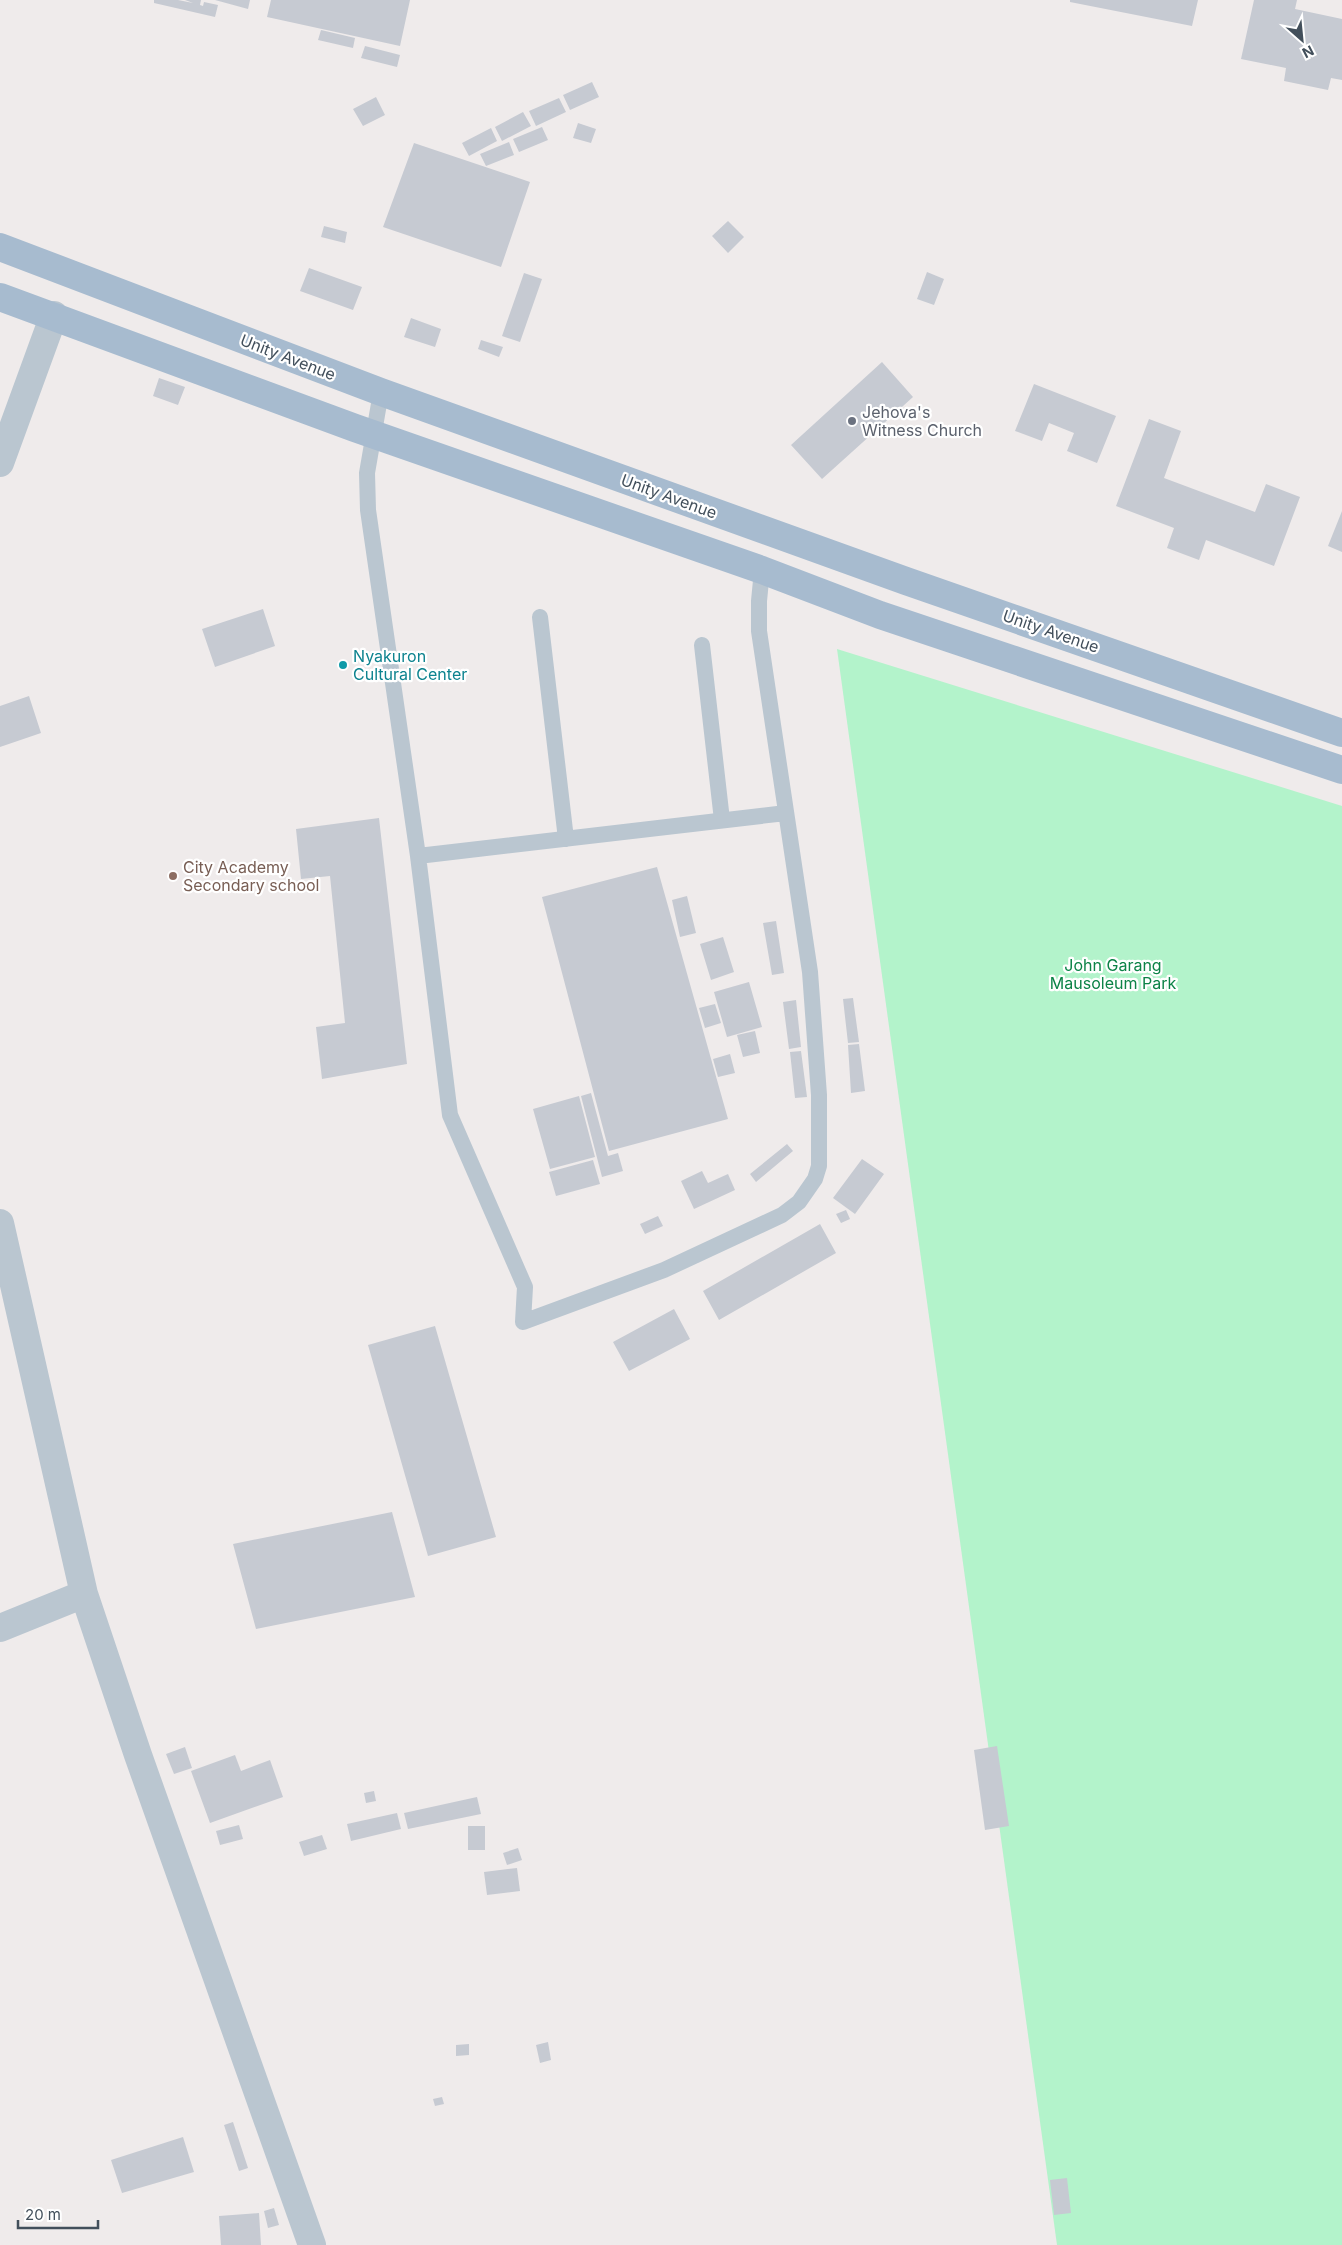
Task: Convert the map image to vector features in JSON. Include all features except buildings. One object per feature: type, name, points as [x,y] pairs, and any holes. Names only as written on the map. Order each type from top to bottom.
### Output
[{"type":"main road","name":"Unity Avenue","points":[[0,247],[381,392],[898,578],[1342,733]]},
{"type":"main road","points":[[0,297],[54,315],[373,434],[762,570],[880,615],[1342,770]]},
{"type":"street","points":[[0,463],[54,315]]},
{"type":"street","points":[[0,1223],[84,1594],[138,1755],[312,2245]]},
{"type":"street","points":[[0,1628],[84,1594]]},
{"type":"lane","points":[[381,392],[367,473],[368,510],[418,856],[450,1115],[525,1287],[522,1322],[664,1270],[782,1215],[799,1202],[815,1179],[819,1166],[819,1095],[810,972],[759,631],[762,570]]},
{"type":"lane","points":[[540,617],[566,839]]},
{"type":"lane","points":[[702,645],[722,820]]},
{"type":"lane","points":[[418,856],[786,813]]},
{"type":"green space","name":"John Garang Mausoleum Park","points":[[837,649],[1342,806],[1342,2245],[1057,2245]]},
{"type":"place","name":"Jehova's Witness Church","points":[[852,421]]},
{"type":"place","name":"Nyakuron Cultural Center","points":[[343,665]]},
{"type":"place","name":"City Academy Secondary school","points":[[173,876]]}]
